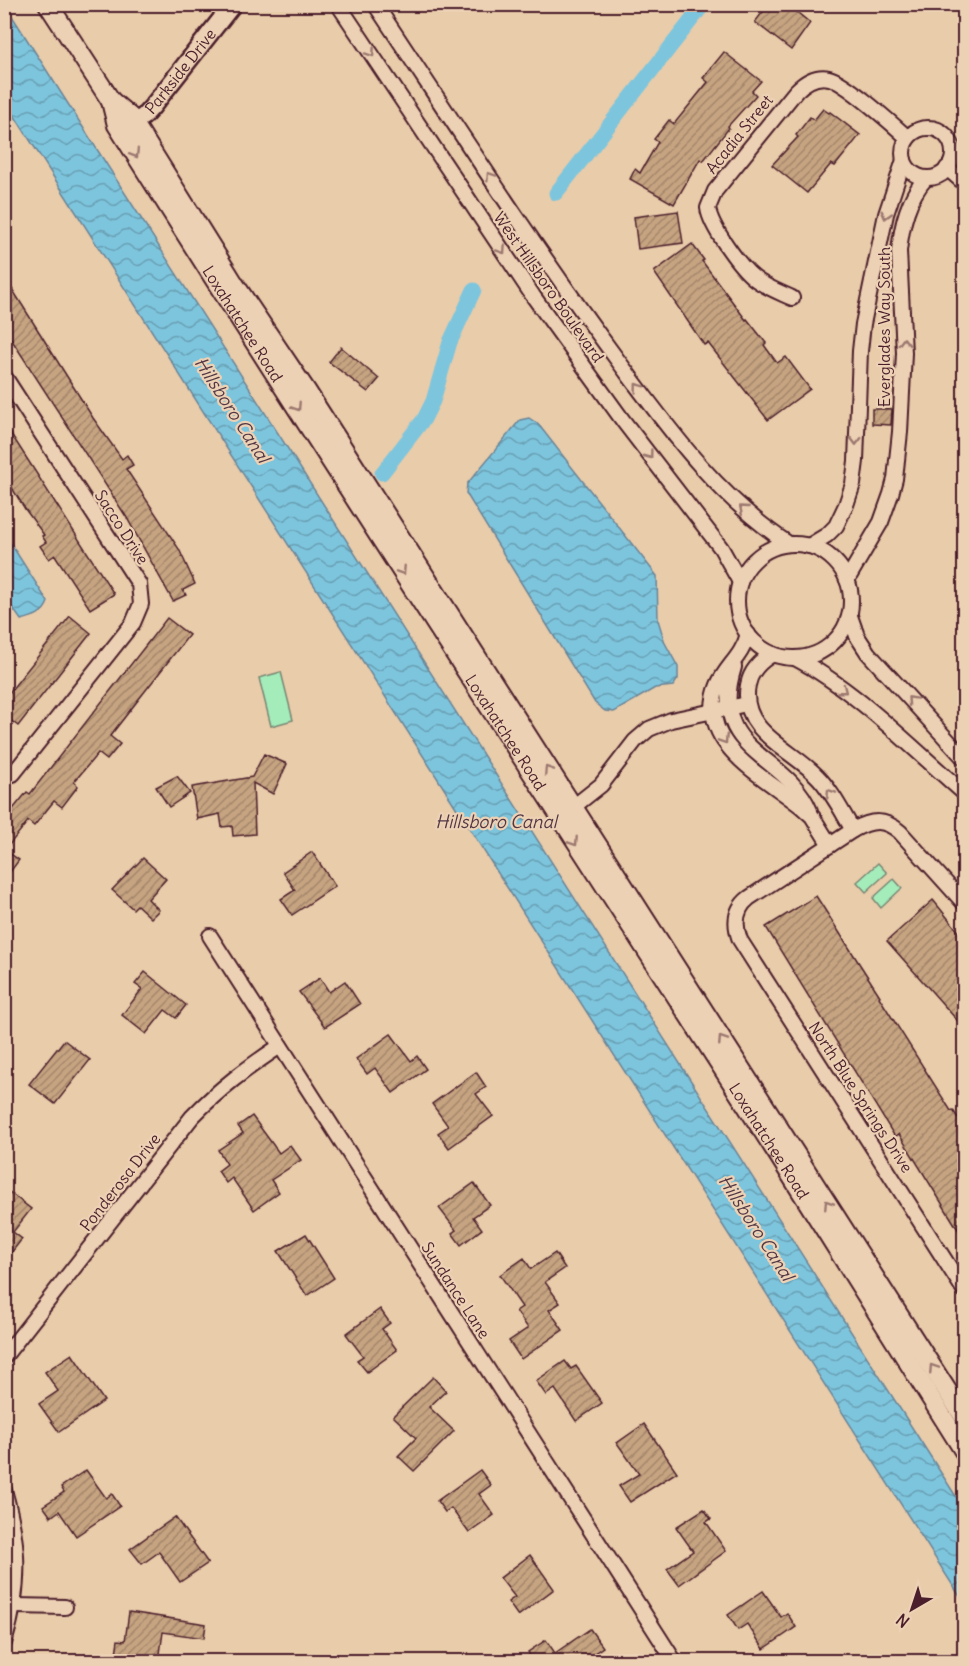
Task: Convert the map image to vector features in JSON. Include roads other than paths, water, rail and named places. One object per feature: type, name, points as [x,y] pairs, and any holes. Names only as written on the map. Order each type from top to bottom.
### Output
[{"type":"main road","name":"Loxahatchee Road","points":[[48,4],[111,101],[130,117],[127,127],[558,816],[780,1158],[964,1451]]},
{"type":"main road","name":"Loxahatchee Road","points":[[127,127],[307,393],[964,1417]]},
{"type":"street","name":"Parkside Drive","points":[[127,127],[152,107],[233,4]]},
{"type":"street","name":"West Hillsboro Boulevard","points":[[338,4],[544,313],[624,422],[722,548],[740,582]]},
{"type":"street","name":"West Hillsboro Boulevard","points":[[375,4],[552,269],[661,418],[716,484],[754,518],[789,544]]},
{"type":"street","name":"Acadia Street","points":[[792,298],[765,286],[753,277],[714,228],[708,208],[715,191],[796,91],[806,82],[816,78],[829,78],[843,84],[908,138]]},
{"type":"street","points":[[924,128],[943,133],[951,144],[952,150],[947,168],[941,174],[926,178],[912,172],[904,159],[903,152],[908,138],[912,133],[924,128]]},
{"type":"street","name":"Everglades Way South","points":[[809,546],[827,535],[836,526],[853,484],[863,324],[886,214],[904,159]]},
{"type":"street","points":[[947,168],[964,183]]},
{"type":"street","name":"Everglades Way South","points":[[847,580],[878,527],[895,479],[904,353],[901,237],[910,202],[926,178]]},
{"type":"street","name":"Sacco Drive","points":[[4,376],[139,584],[141,604],[133,623],[13,774],[4,776]]},
{"type":"street","points":[[850,615],[840,636],[829,646],[810,656],[795,658],[773,654],[748,634],[740,618],[738,609],[740,582],[755,559],[771,549],[789,544],[818,548],[832,558],[843,570],[847,580],[851,597],[850,615],[857,636],[868,653],[964,758]]},
{"type":"street","points":[[748,634],[735,662],[718,685],[712,711],[718,731],[729,749],[783,784]]},
{"type":"street","points":[[773,654],[759,663],[751,675],[747,689],[747,704],[753,719],[762,731],[824,784],[854,830]]},
{"type":"street","points":[[795,658],[827,677],[863,705],[964,793]]},
{"type":"street","points":[[735,662],[729,688],[733,721],[746,745],[812,816],[830,845],[866,823],[883,822],[900,832],[964,903]]},
{"type":"street","points":[[572,808],[601,785],[635,741],[649,729],[664,722],[747,704]]},
{"type":"street","points":[[783,784],[800,762]]},
{"type":"street","name":"North Blue Springs Drive","points":[[830,845],[744,902],[736,920],[740,940],[964,1290]]},
{"type":"street","name":"Sundance Lane","points":[[210,936],[675,1662]]},
{"type":"street","name":"Ponderosa Drive","points":[[4,1357],[192,1117],[216,1092],[241,1071],[280,1046]]},
{"type":"street","points":[[4,1490],[13,1523],[17,1555],[15,1606],[4,1643]]},
{"type":"street","points":[[15,1606],[65,1607]]},
{"type":"water","name":"Hillsboro Canal","points":[[5,5],[964,1509],[964,1603],[5,101]]},
{"type":"water","points":[[529,418],[538,424],[657,576],[658,620],[665,643],[678,667],[678,679],[673,686],[655,688],[614,712],[605,711],[595,703],[466,493],[467,484],[520,420]]},
{"type":"water","points":[[4,533],[48,602],[41,612],[21,620],[5,597]]},
{"type":"waterway","points":[[556,193],[704,4]]},
{"type":"waterway","points":[[382,473],[424,419],[433,401],[450,342],[474,290]]}]
